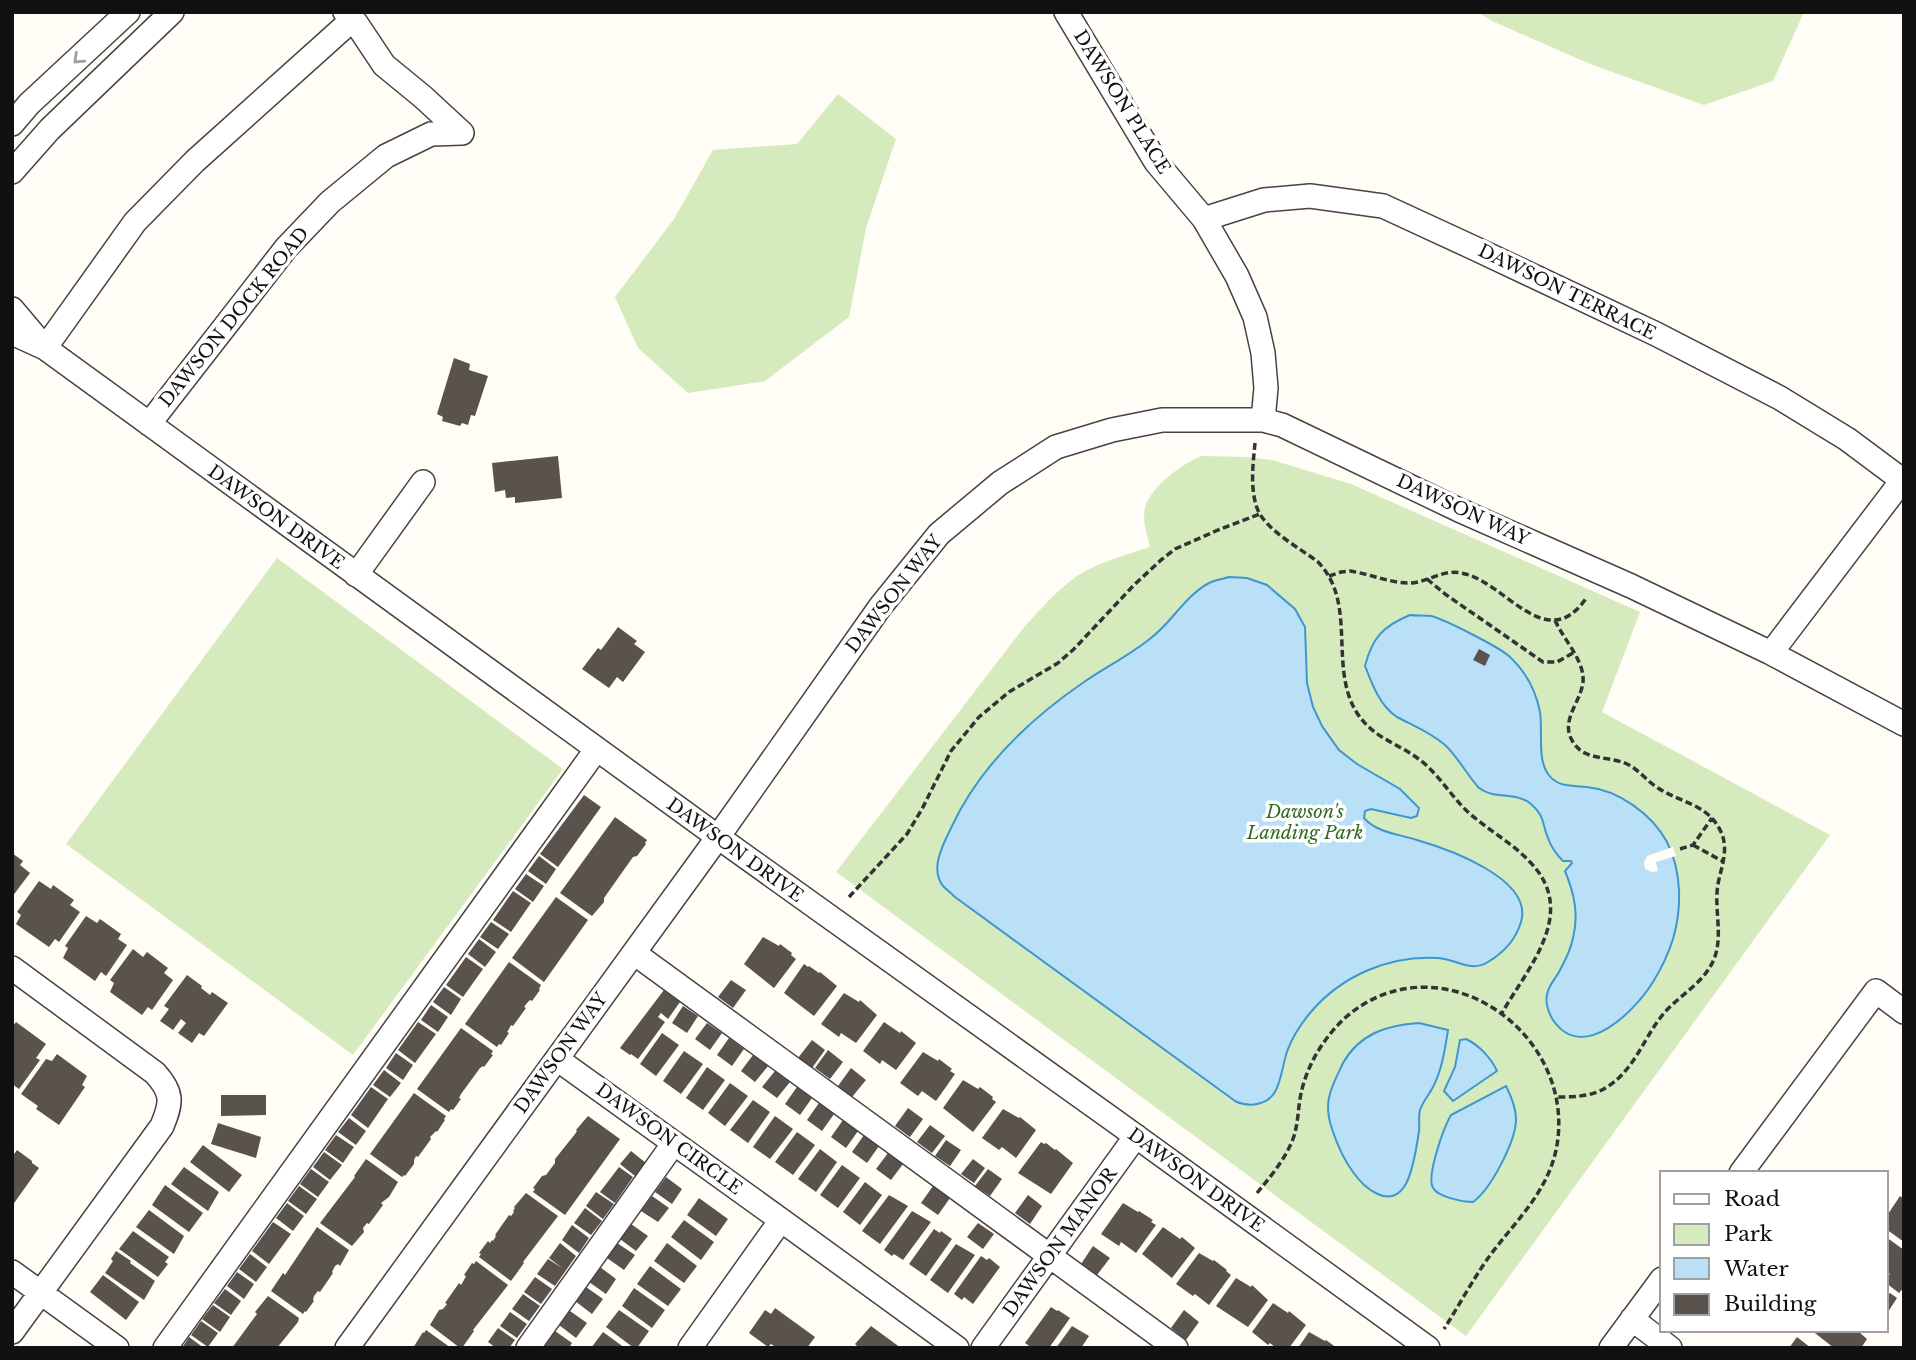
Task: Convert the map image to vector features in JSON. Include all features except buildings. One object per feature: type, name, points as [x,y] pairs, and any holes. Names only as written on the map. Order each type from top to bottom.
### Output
[{"type":"street","points":[[12,124],[29,104],[128,12]]},
{"type":"street","points":[[12,172],[50,130],[172,12]]},
{"type":"street","name":"DAWSON PLACE","points":[[1066,12],[1156,162],[1205,219],[1237,276],[1255,317],[1263,353],[1266,388],[1263,421]]},
{"type":"street","points":[[46,348],[135,222],[195,161],[349,16]]},
{"type":"street","name":"DAWSON DOCK ROAD","points":[[149,424],[286,248],[330,202],[386,156],[432,134],[462,133],[423,96],[384,65],[349,16]]},
{"type":"street","name":"DAWSON TERRACE","points":[[1205,219],[1264,200],[1310,197],[1383,206],[1656,334],[1780,398],[1847,439],[1903,479]]},
{"type":"street","name":"DAWSON DRIVE","points":[[12,309],[46,348]]},
{"type":"street","name":"DAWSON DRIVE","points":[[12,332],[46,348],[596,750],[1428,1348]]},
{"type":"street","name":"DAWSON WAY","points":[[347,1348],[718,837],[880,607],[939,534],[1000,482],[1056,447],[1112,430],[1162,420],[1263,421],[1282,425],[1459,510],[1630,586],[1771,653],[1904,724]]},
{"type":"street","points":[[1771,653],[1903,479]]},
{"type":"street","points":[[356,575],[423,482]]},
{"type":"street","points":[[165,1348],[596,750]]},
{"type":"street","points":[[634,953],[1176,1348]]},
{"type":"street","points":[[12,968],[155,1073],[165,1084],[171,1099],[162,1126],[12,1332]]},
{"type":"street","points":[[1742,1171],[1876,992],[1904,1012]]},
{"type":"street","name":"DAWSON CIRCLE","points":[[556,1059],[957,1348]]},
{"type":"street","name":"DAWSON MANOR","points":[[983,1348],[1136,1136]]},
{"type":"street","points":[[528,1348],[674,1143]]},
{"type":"street","points":[[690,1348],[781,1220]]},
{"type":"street","points":[[12,1272],[117,1348]]},
{"type":"street","points":[[1611,1348],[1660,1282]]},
{"type":"street","points":[[1632,1319],[1670,1348]]},
{"type":"path","points":[[1255,443],[1253,484],[1257,509],[1277,532],[1318,562],[1329,576],[1339,608],[1346,686],[1351,702],[1364,723],[1374,733],[1405,749],[1425,764],[1466,811],[1533,864],[1547,890],[1551,908],[1548,933],[1542,948],[1502,1013]]},
{"type":"path","points":[[849,897],[906,834],[922,809],[951,751],[979,717],[1009,692],[1058,663],[1161,560],[1194,540],[1261,514]]},
{"type":"path","points":[[1329,576],[1341,572],[1367,573],[1400,582],[1416,582],[1445,573],[1466,574],[1493,588],[1528,613],[1555,620],[1572,613],[1587,597]]},
{"type":"path","points":[[1427,579],[1500,634],[1546,663],[1557,662],[1573,653]]},
{"type":"path","points":[[1555,620],[1583,677],[1569,724],[1570,738],[1574,744],[1583,754],[1628,765],[1658,788],[1698,807],[1718,825],[1724,839],[1724,862],[1717,898],[1716,952],[1709,969],[1659,1019],[1626,1070],[1610,1086],[1591,1095],[1556,1097]]},
{"type":"path","points":[[1679,849],[1693,845],[1712,818]]},
{"type":"path","points":[[1693,845],[1724,862]]},
{"type":"path","points":[[1257,1193],[1294,1138],[1303,1086],[1314,1059],[1328,1037],[1347,1016],[1392,992],[1423,988],[1470,996],[1502,1013],[1541,1058],[1550,1076],[1558,1112],[1557,1145],[1545,1182],[1481,1269],[1444,1329]]},
{"type":"green space","points":[[1477,12],[1804,12],[1773,81],[1704,105],[1590,64]]},
{"type":"green space","points":[[838,94],[896,139],[866,228],[849,317],[765,381],[688,393],[638,348],[615,297],[674,219],[713,150],[797,144]]},
{"type":"green space","name":"Dawson's Landing Park","points":[[1202,456],[1272,460],[1351,484],[1640,612],[1602,712],[1830,835],[1466,1336],[836,872],[1025,626],[1050,600],[1085,571],[1150,547],[1144,517],[1148,500],[1169,476]]},
{"type":"green space","points":[[277,558],[563,769],[353,1055],[66,844]]},
{"type":"water","points":[[1229,577],[1247,578],[1267,585],[1295,609],[1305,627],[1307,683],[1313,707],[1322,726],[1339,750],[1400,789],[1419,808],[1417,816],[1411,818],[1371,809],[1365,811],[1364,818],[1382,830],[1448,851],[1486,868],[1515,892],[1522,906],[1521,922],[1512,940],[1499,954],[1482,965],[1469,966],[1438,958],[1402,960],[1367,970],[1336,988],[1300,1026],[1286,1054],[1273,1095],[1264,1102],[1252,1105],[1235,1101],[955,897],[943,886],[937,871],[942,848],[963,804],[1008,745],[1064,696],[1151,638],[1200,588]]},
{"type":"water","points":[[1410,615],[1438,618],[1510,657],[1530,682],[1536,697],[1540,712],[1541,753],[1548,774],[1561,784],[1599,789],[1622,798],[1653,822],[1667,842],[1676,865],[1679,890],[1678,915],[1669,951],[1645,994],[1621,1018],[1593,1035],[1579,1037],[1565,1032],[1553,1020],[1548,1008],[1549,989],[1569,951],[1575,929],[1573,896],[1565,871],[1571,861],[1563,861],[1554,851],[1539,812],[1531,804],[1479,788],[1445,745],[1397,717],[1381,701],[1374,687],[1365,666],[1375,640],[1393,624]]},
{"type":"water","points":[[1419,1023],[1448,1030],[1441,1067],[1420,1110],[1417,1144],[1407,1182],[1398,1193],[1384,1196],[1370,1190],[1358,1178],[1338,1146],[1328,1109],[1329,1098],[1343,1063],[1358,1044],[1376,1032]]},
{"type":"water","points":[[1466,1039],[1484,1052],[1497,1071],[1453,1101],[1444,1091],[1455,1067],[1460,1040]]},
{"type":"water","points":[[1506,1086],[1515,1110],[1515,1128],[1495,1176],[1473,1202],[1440,1194],[1433,1188],[1432,1173],[1440,1140],[1451,1115]]},
{"type":"pier","points":[[1673,847],[1676,856],[1656,862],[1658,871],[1645,869],[1647,856]]}]
